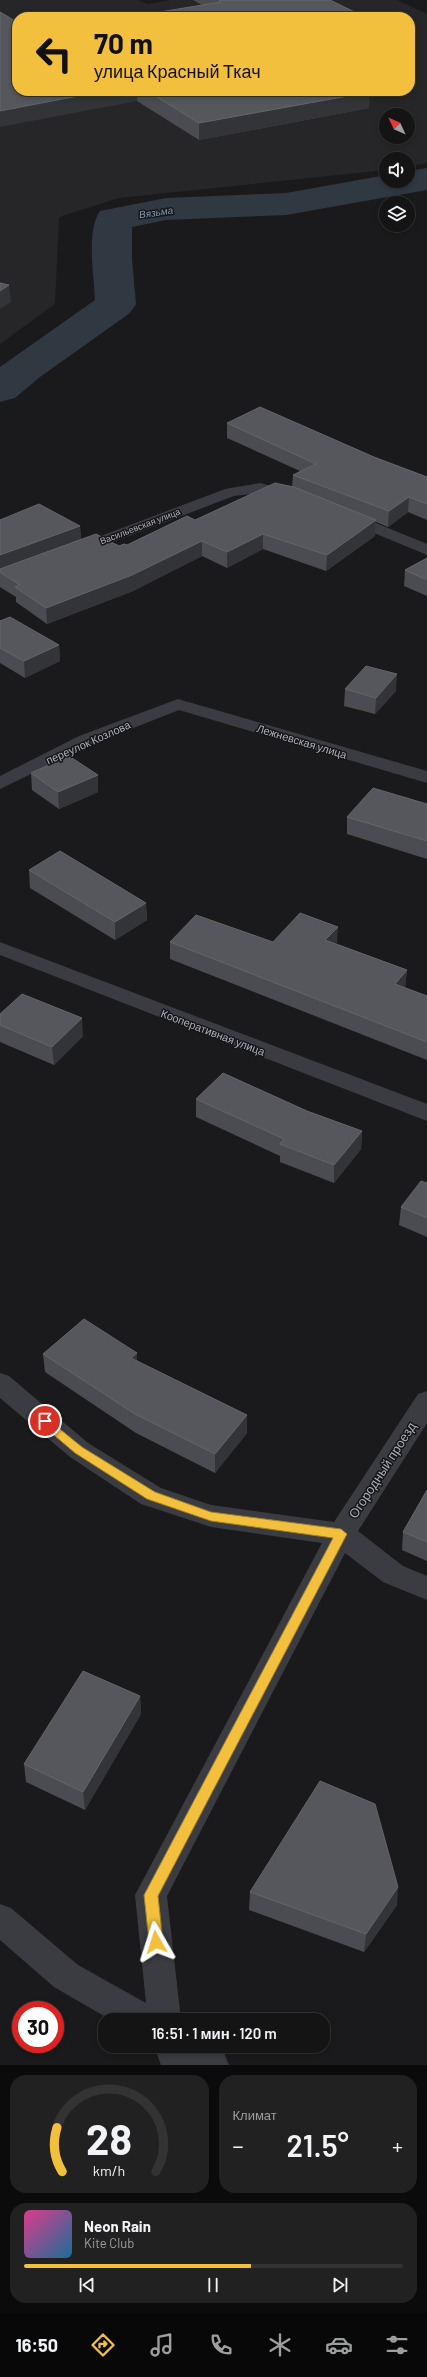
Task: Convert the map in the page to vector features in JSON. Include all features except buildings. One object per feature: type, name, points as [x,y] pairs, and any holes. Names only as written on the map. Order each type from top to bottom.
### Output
[{"type":"street","name":"Васильевская улица","points":[[67,554],[231,492],[260,488],[307,500]]},
{"type":"street","points":[[335,512],[427,550]]},
{"type":"street","name":"Лежневская улица","points":[[178,704],[427,776]]},
{"type":"street","name":"переулок Козлова","points":[[0,783],[86,740],[178,704]]},
{"type":"street","name":"Кооперативная улица","points":[[0,948],[427,1113]]},
{"type":"street","points":[[0,1383],[78,1450],[151,1496],[211,1516],[341,1534],[393,1574],[427,1588]]},
{"type":"street","name":"Огородный проезд","points":[[163,2013],[151,1895],[341,1534],[427,1401]]},
{"type":"street","points":[[0,1919],[66,1976],[132,2013]]},
{"type":"street","points":[[173,2053],[178,2065]]},
{"type":"street","points":[[194,2053],[212,2065]]},
{"type":"shaded area","points":[[0,0],[138,0],[148,4],[171,0],[397,0],[427,14],[427,163],[415,166],[415,152],[379,152],[379,171],[119,198],[59,217],[55,304],[0,344]]},
{"type":"waterway","name":"Вязьма","points":[[0,389],[25,368],[116,304],[112,259],[113,219],[166,209],[286,204],[427,179]]},
{"type":"route","points":[[45,1421],[78,1450],[151,1496],[211,1516],[341,1534],[151,1895],[156,1942]]}]
